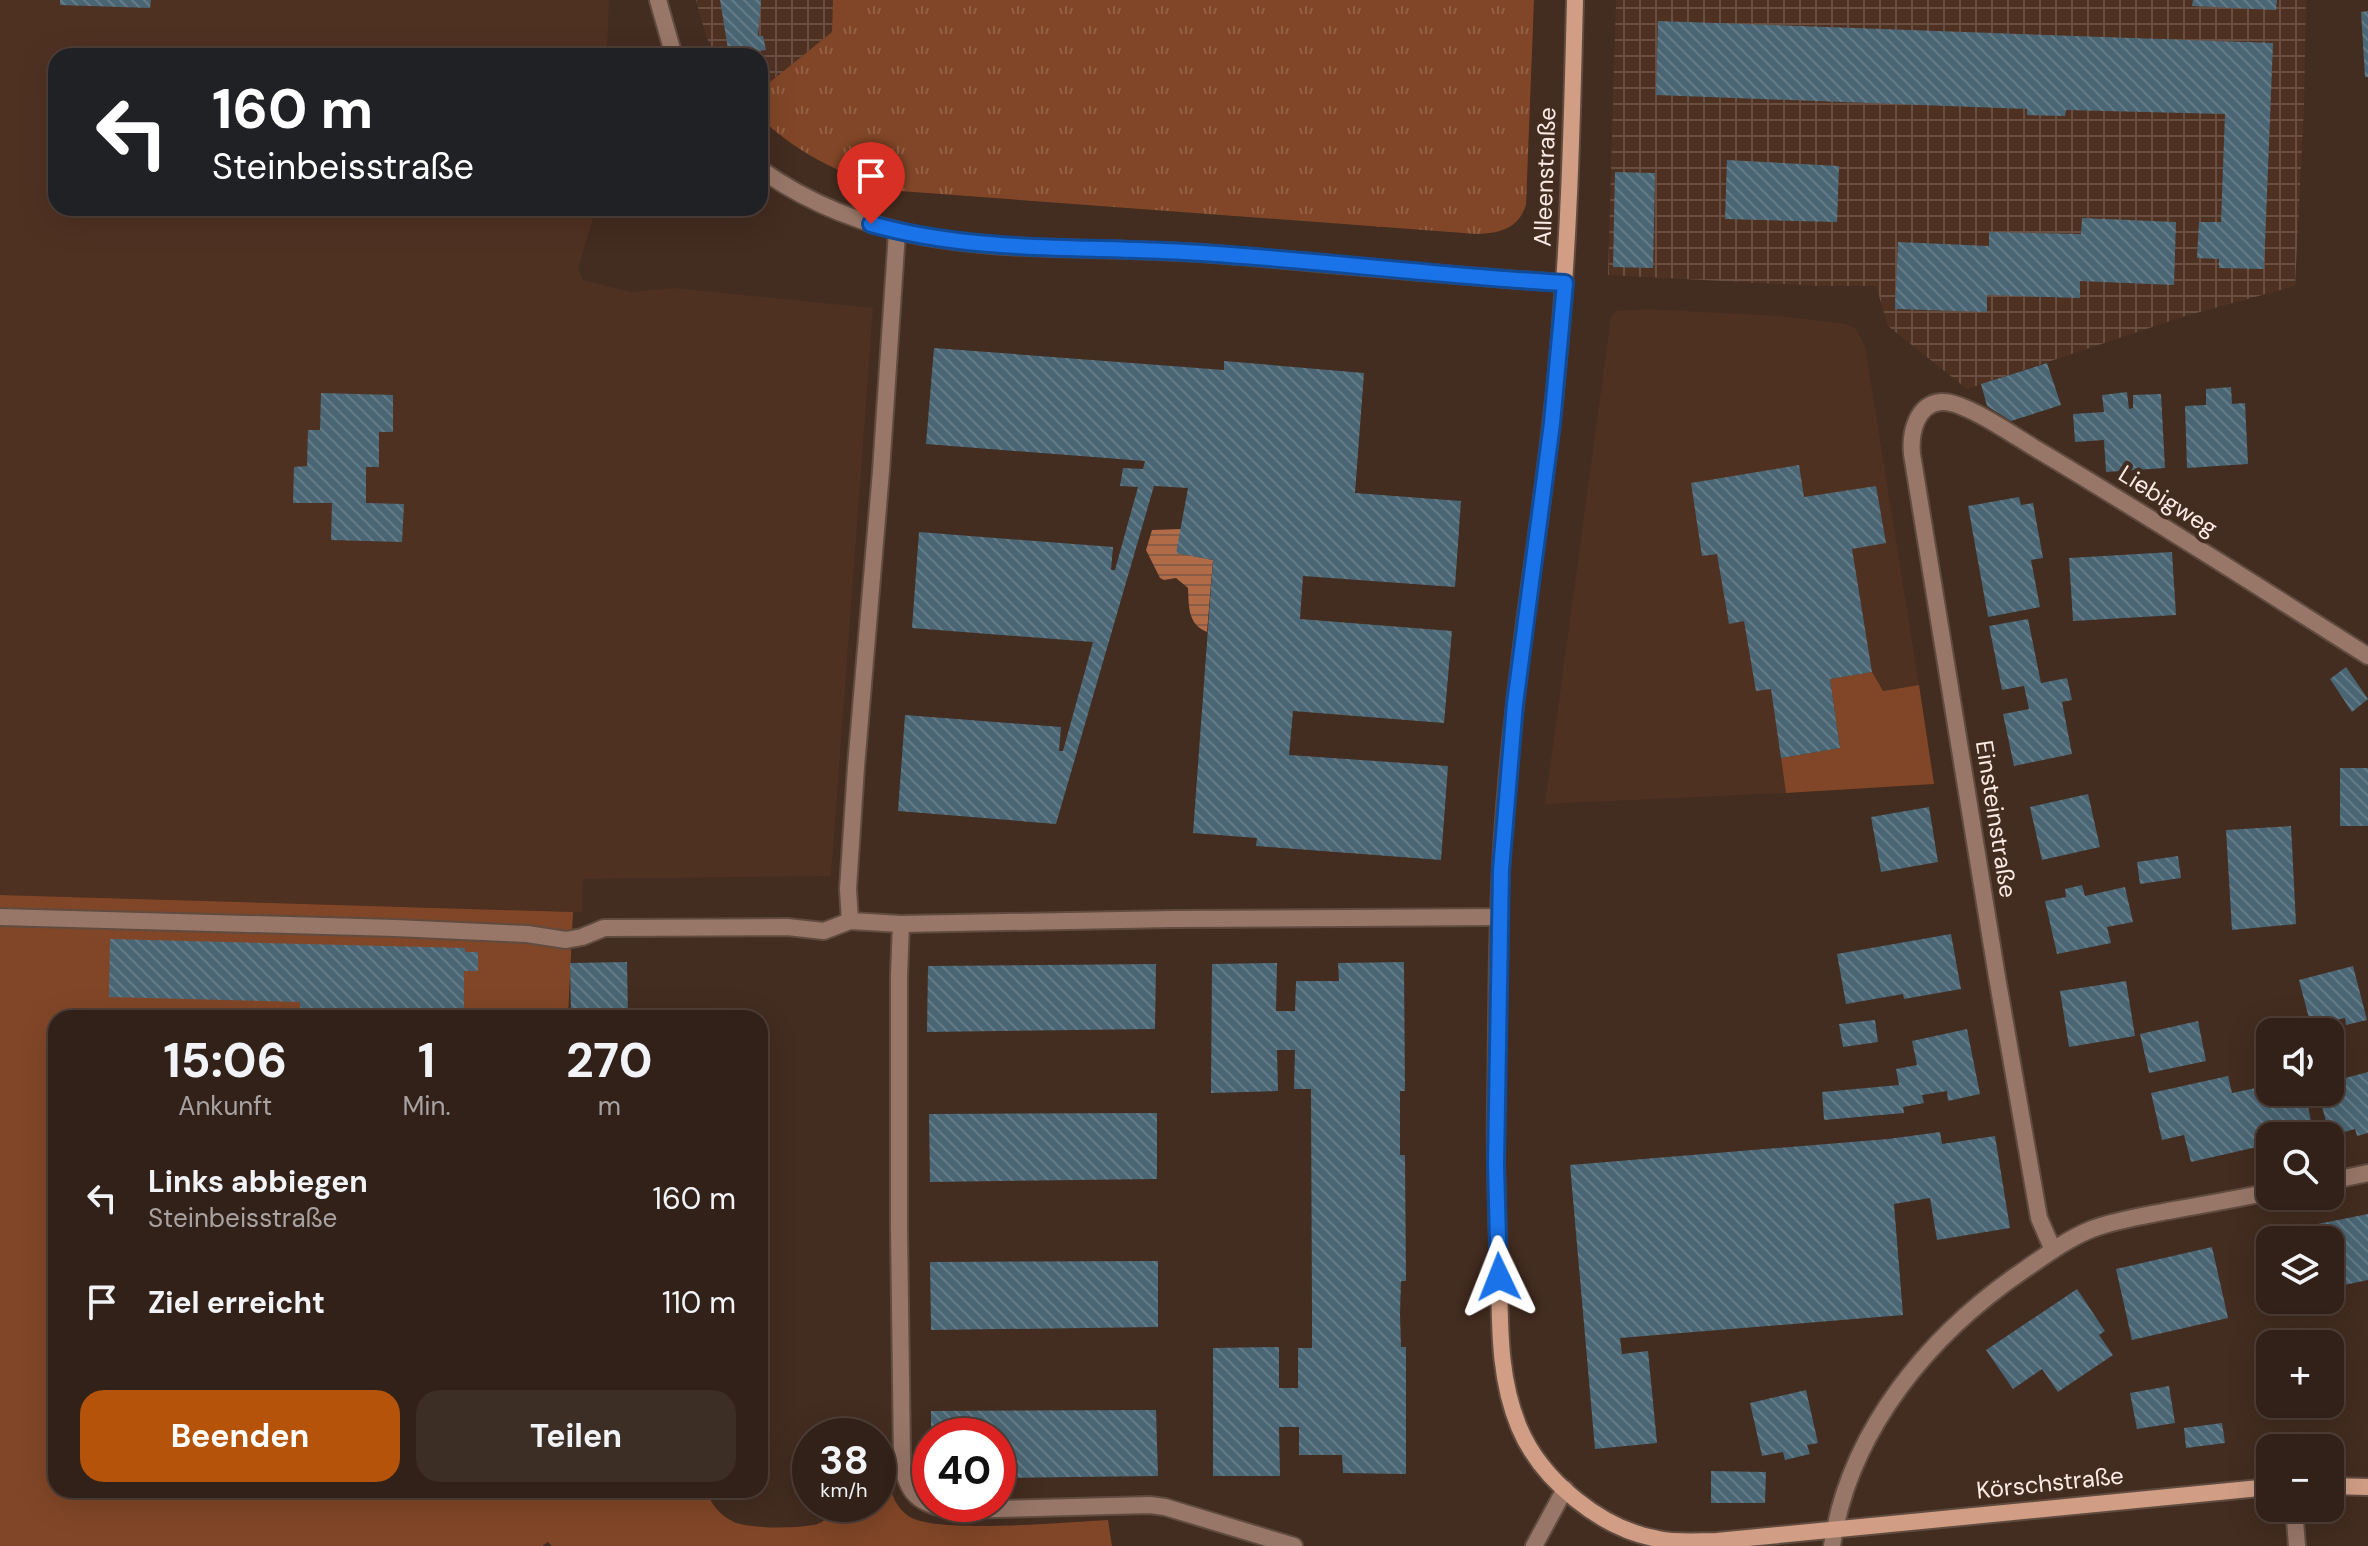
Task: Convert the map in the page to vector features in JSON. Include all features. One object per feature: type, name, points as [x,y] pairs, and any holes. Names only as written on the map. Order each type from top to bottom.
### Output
[{"type":"street","points":[[658,0],[672,48]]},
{"type":"street","name":"Alleenstraße","points":[[1575,0],[1565,283],[1552,423],[1515,704],[1499,917],[1496,1165],[1505,1375],[1518,1425],[1535,1457],[1565,1489],[1627,1530],[1657,1539],[1833,1538]]},
{"type":"street","points":[[768,175],[847,216],[897,232],[939,240],[992,246],[1186,252],[1565,283]]},
{"type":"street","points":[[850,921],[848,889],[856,767],[897,232]]},
{"type":"street","name":"Liebigweg","points":[[1936,403],[1954,404],[1991,422],[2368,656]]},
{"type":"street","name":"Einsteinstraße","points":[[1936,403],[1923,410],[1916,422],[1912,454],[2039,1218],[2053,1250]]},
{"type":"street","points":[[0,917],[395,928],[527,934],[566,940],[604,928],[787,927],[824,931],[850,921],[901,924],[1499,917]]},
{"type":"street","points":[[901,924],[899,1227],[902,1458],[908,1486],[930,1505],[955,1510],[1165,1507],[1294,1546]]},
{"type":"street","points":[[2344,1178],[2368,1173]]},
{"type":"street","points":[[1833,1538],[1862,1450],[1891,1400],[1934,1345],[1988,1296],[2073,1238],[2111,1223],[2256,1195]]},
{"type":"street","points":[[2344,1486],[2368,1487]]},
{"type":"street","name":"Körschstraße","points":[[1833,1538],[1998,1512],[2256,1488]]},
{"type":"street","points":[[1534,1546],[1565,1489]]},
{"type":"street","points":[[2295,1522],[2297,1546]]},
{"type":"shaded area","points":[[0,0],[609,0],[607,48],[48,48],[48,216],[594,216],[578,269],[583,280],[631,292],[674,288],[873,308],[831,876],[583,879],[582,912],[0,895]]},
{"type":"shaded area","points":[[696,0],[833,0],[832,32],[768,84],[768,48],[711,48]]},
{"type":"shaded area","points":[[1616,0],[2306,0],[2295,286],[2185,316],[1967,389],[1888,326],[1876,286],[1608,275]]},
{"type":"shaded area","points":[[1648,309],[1780,316],[1845,324],[1856,329],[1865,346],[1919,685],[1882,691],[1840,748],[1781,758],[1786,793],[1545,804],[1611,317],[1616,311]]},
{"type":"shaded area","points":[[1181,529],[1177,553],[1213,560],[1207,632],[1192,619],[1188,588],[1176,578],[1160,578],[1146,550],[1152,530]]},
{"type":"green space","points":[[833,0],[1534,0],[1526,205],[1518,220],[1507,228],[1477,234],[900,191],[843,172],[807,154],[768,124],[768,84],[832,32]]},
{"type":"green space","points":[[1872,672],[1883,691],[1919,685],[1934,784],[1786,793],[1781,758],[1840,748],[1830,679]]},
{"type":"green space","points":[[0,895],[573,912],[568,1010],[48,1010],[48,1498],[710,1498],[724,1516],[734,1522],[777,1527],[822,1522],[896,1522],[896,1501],[912,1518],[912,1522],[1005,1526],[1108,1520],[1112,1546],[552,1546],[548,1542],[542,1546],[0,1546]]},
{"type":"building","points":[[60,0],[151,0],[150,8],[60,5]]},
{"type":"building","points":[[720,0],[761,0],[758,36],[763,36],[766,48],[728,48]]},
{"type":"building","points":[[2193,0],[2277,0],[2276,10],[2192,6]]},
{"type":"building","points":[[2368,11],[2368,77],[2365,77],[2361,12]]},
{"type":"building","points":[[1658,21],[2273,43],[2264,269],[2219,268],[2219,259],[2197,258],[2199,222],[2221,222],[2225,114],[2066,110],[2065,116],[2027,115],[2027,109],[1656,95]]},
{"type":"building","points":[[1727,160],[1839,166],[1837,222],[1725,219]]},
{"type":"building","points":[[1615,172],[1655,173],[1653,268],[1613,267]]},
{"type":"building","points":[[2082,218],[2176,222],[2174,285],[2080,281],[2080,298],[1987,295],[1987,312],[1895,309],[1898,242],[1989,246],[1989,232],[2081,234]]},
{"type":"building","points":[[934,348],[1224,370],[1224,361],[1364,373],[1355,493],[1461,501],[1455,587],[1303,576],[1300,619],[1452,631],[1444,723],[1293,711],[1289,755],[1448,766],[1441,860],[1256,846],[1257,838],[1193,833],[1213,560],[1176,553],[1188,488],[1154,486],[1056,824],[898,811],[905,715],[1061,727],[1059,751],[1063,751],[1093,642],[912,628],[919,532],[1113,547],[1111,570],[1115,570],[1138,487],[1120,486],[1123,468],[1143,469],[1145,461],[926,444]]},
{"type":"building","points":[[2047,363],[2061,405],[2011,421],[1987,406],[1981,384]]},
{"type":"building","points":[[2231,387],[2232,404],[2245,403],[2248,464],[2187,468],[2185,406],[2206,405],[2206,389]]},
{"type":"building","points":[[2127,392],[2129,409],[2133,408],[2133,395],[2161,394],[2165,468],[2106,472],[2104,440],[2075,442],[2073,414],[2104,412],[2102,395]]},
{"type":"building","points":[[321,393],[393,395],[393,432],[379,432],[379,467],[366,467],[366,503],[404,504],[402,542],[331,540],[332,503],[293,503],[294,467],[307,466],[308,430],[320,430]]},
{"type":"building","points":[[1799,465],[1804,497],[1876,486],[1886,543],[1852,549],[1872,672],[1830,679],[1840,748],[1781,758],[1771,689],[1756,691],[1744,621],[1729,624],[1717,554],[1702,556],[1691,483]]},
{"type":"building","points":[[2019,497],[2021,505],[2033,503],[2043,558],[2031,560],[2040,607],[1988,617],[1968,506]]},
{"type":"building","points":[[2172,552],[2176,615],[2073,621],[2069,558]]},
{"type":"building","points":[[2028,619],[2041,683],[2067,678],[2072,700],[2062,702],[2072,754],[2014,766],[2003,714],[2029,709],[2024,686],[2002,690],[1989,626]]},
{"type":"building","points":[[2346,667],[2368,699],[2352,712],[2330,679]]},
{"type":"building","points":[[2340,768],[2368,768],[2368,826],[2340,826]]},
{"type":"building","points":[[2088,794],[2100,847],[2042,860],[2030,807]]},
{"type":"building","points":[[1929,807],[1938,862],[1881,872],[1871,817]]},
{"type":"building","points":[[2291,826],[2296,924],[2232,930],[2226,830]]},
{"type":"building","points":[[2178,856],[2181,878],[2140,884],[2137,862]]},
{"type":"building","points":[[2082,885],[2085,896],[2125,887],[2133,922],[2107,927],[2111,943],[2057,954],[2045,901],[2066,897],[2065,889]]},
{"type":"building","points":[[1951,934],[1961,989],[1904,999],[1903,994],[1846,1004],[1837,954]]},
{"type":"building","points":[[110,939],[465,948],[465,952],[478,952],[478,971],[464,971],[464,1010],[300,1010],[300,1002],[109,997]]},
{"type":"building","points":[[627,962],[628,1010],[571,1010],[570,963]]},
{"type":"building","points":[[1404,962],[1405,1091],[1400,1091],[1400,1155],[1405,1155],[1406,1281],[1401,1281],[1400,1314],[1401,1347],[1406,1347],[1406,1474],[1343,1473],[1342,1455],[1299,1455],[1299,1427],[1279,1427],[1280,1476],[1213,1476],[1213,1348],[1279,1347],[1279,1388],[1298,1388],[1298,1348],[1312,1348],[1312,1313],[1311,1089],[1294,1089],[1295,1050],[1277,1050],[1278,1091],[1211,1093],[1212,964],[1277,963],[1276,1011],[1295,1011],[1296,981],[1339,981],[1338,963]]},
{"type":"building","points":[[1156,964],[1155,1029],[927,1032],[928,966]]},
{"type":"building","points":[[2353,966],[2367,1020],[2346,1025],[2345,1018],[2309,1018],[2299,980]]},
{"type":"building","points":[[2126,981],[2135,1036],[2069,1047],[2060,991]]},
{"type":"building","points":[[1875,1020],[1878,1042],[1843,1047],[1839,1024]]},
{"type":"building","points":[[2198,1021],[2206,1061],[2149,1073],[2140,1034]]},
{"type":"building","points":[[1967,1029],[1980,1094],[1948,1101],[1947,1091],[1922,1095],[1924,1103],[1903,1107],[1904,1113],[1824,1120],[1822,1092],[1899,1085],[1896,1069],[1917,1065],[1912,1041]]},
{"type":"building","points":[[2368,1072],[2368,1133],[2357,1136],[2355,1129],[2344,1132],[2344,1122],[2326,1122],[2322,1106],[2344,1106],[2344,1078]]},
{"type":"building","points":[[2228,1076],[2232,1093],[2256,1088],[2256,1106],[2308,1106],[2311,1121],[2256,1122],[2256,1147],[2191,1162],[2184,1135],[2162,1140],[2151,1093]]},
{"type":"building","points":[[1157,1113],[1157,1179],[930,1182],[929,1114]]},
{"type":"building","points":[[1940,1132],[1942,1144],[1995,1136],[2010,1228],[1937,1240],[1930,1198],[1894,1204],[1903,1315],[1620,1338],[1622,1354],[1648,1351],[1657,1443],[1595,1449],[1570,1165]]},
{"type":"building","points":[[2368,1214],[2368,1280],[2344,1285],[2344,1226],[2308,1226]]},
{"type":"building","points":[[2212,1247],[2228,1318],[2132,1340],[2116,1269]]},
{"type":"building","points":[[1158,1261],[1158,1327],[931,1330],[930,1262]]},
{"type":"building","points":[[2077,1289],[2105,1331],[2099,1335],[2113,1355],[2058,1392],[2042,1369],[2013,1389],[1986,1350]]},
{"type":"building","points":[[2169,1386],[2175,1423],[2137,1429],[2130,1393]]},
{"type":"building","points":[[1806,1390],[1818,1443],[1807,1445],[1810,1454],[1785,1460],[1783,1452],[1762,1456],[1750,1403]]},
{"type":"building","points":[[1156,1410],[1158,1476],[1016,1478],[1016,1418],[931,1418],[931,1411]]},
{"type":"building","points":[[2222,1423],[2225,1443],[2186,1448],[2184,1428]]},
{"type":"building","points":[[1711,1471],[1766,1472],[1765,1503],[1711,1503]]},
{"type":"route","points":[[871,224],[897,232],[968,244],[1186,252],[1565,283],[1552,423],[1515,704],[1501,870],[1496,1165],[1499,1277]]}]
